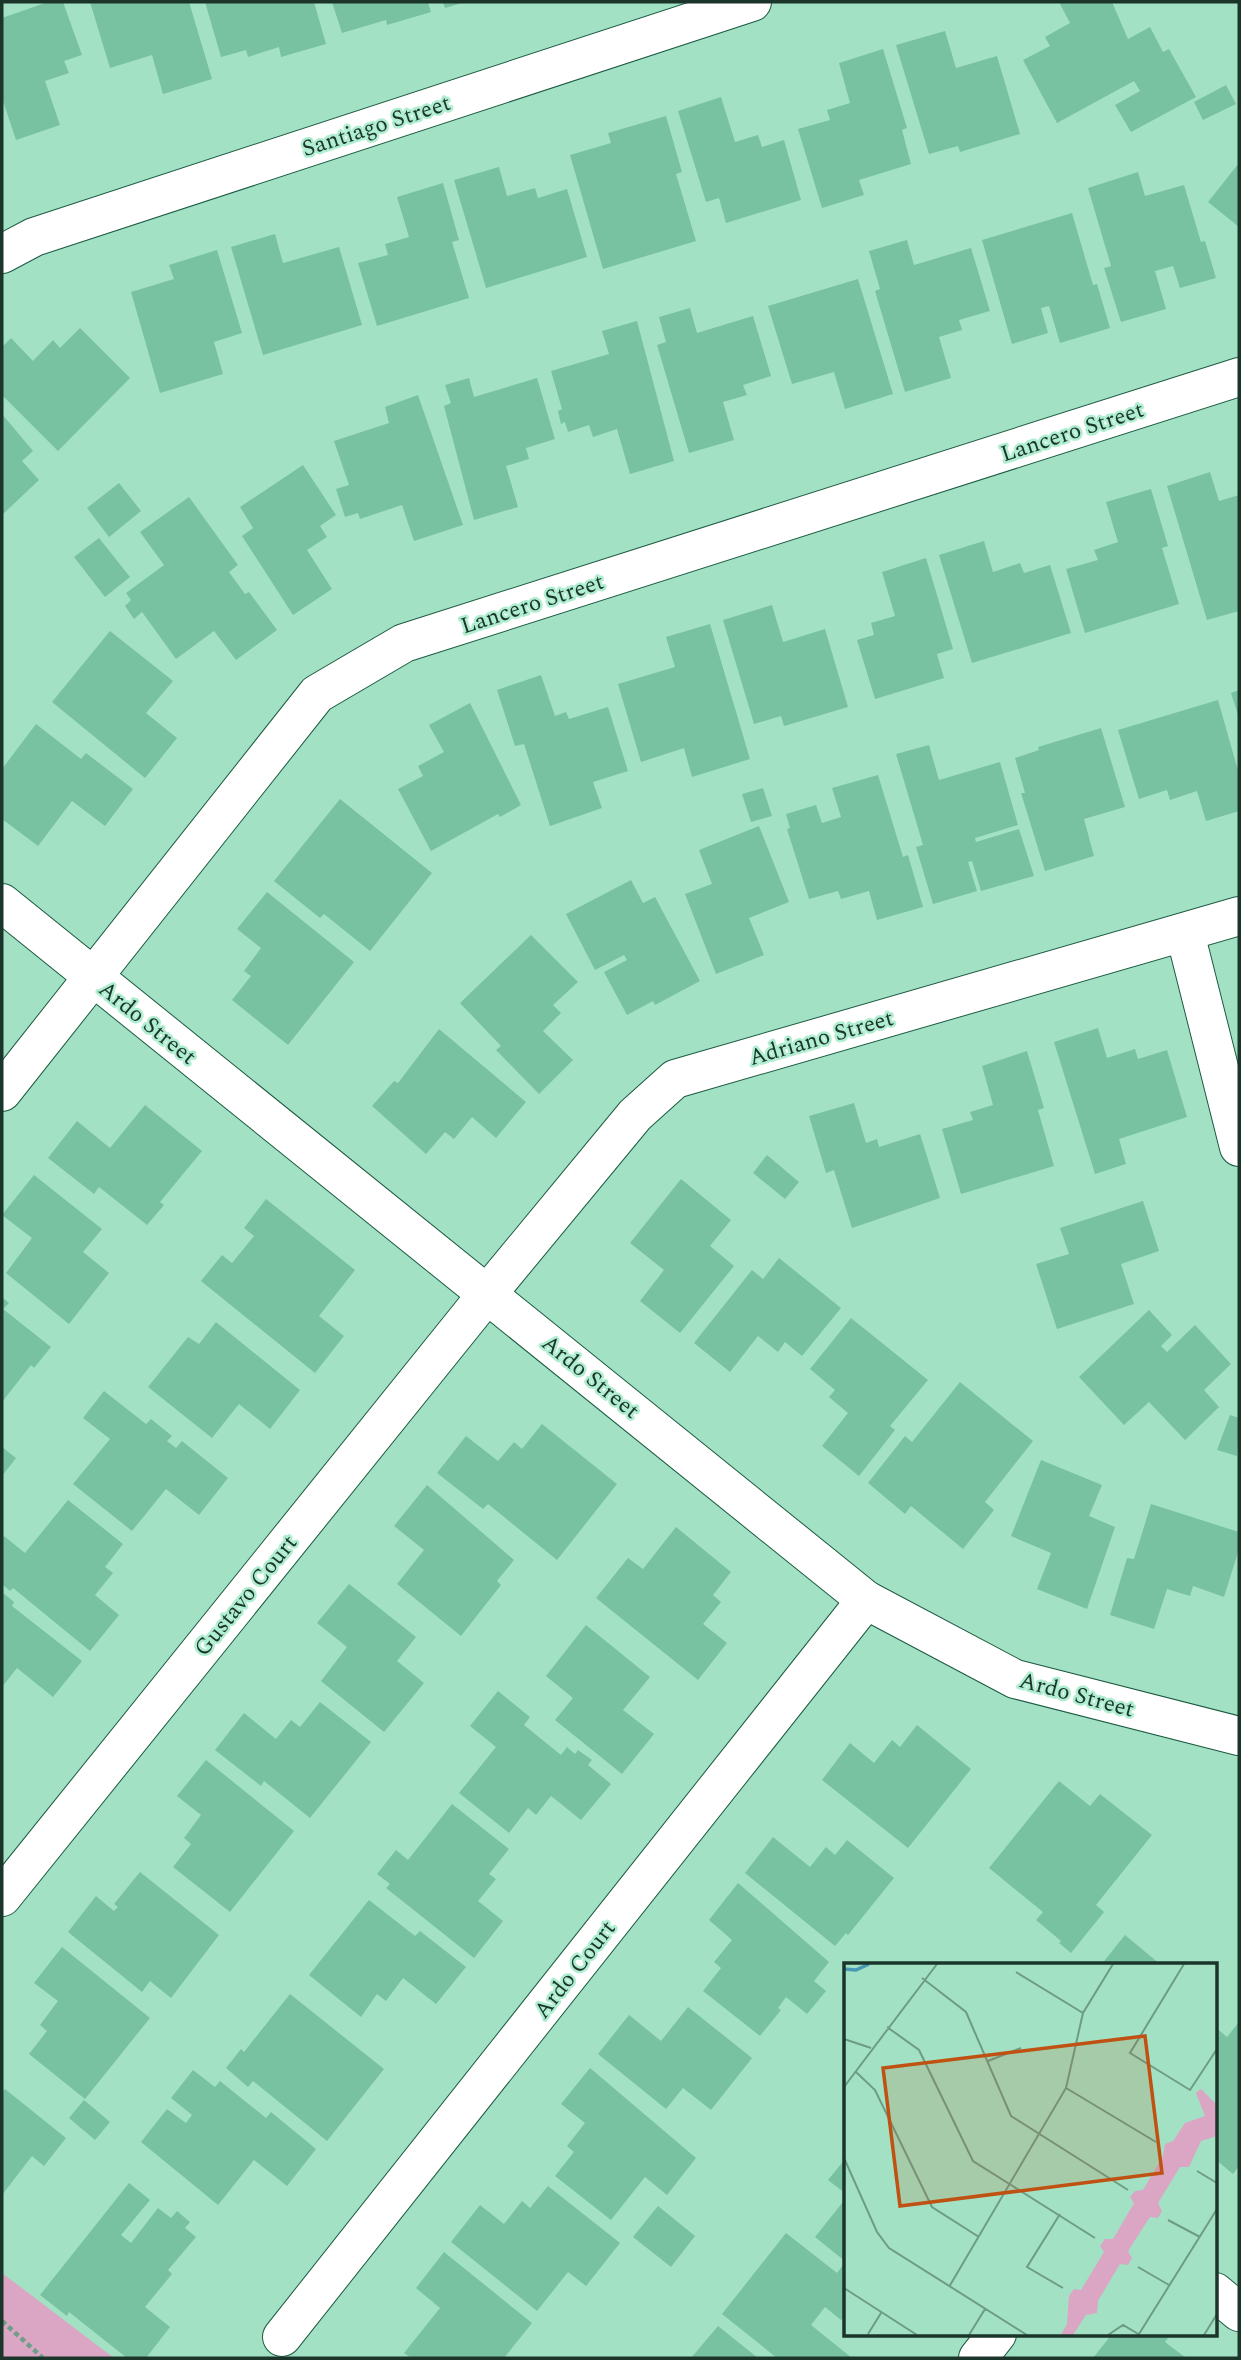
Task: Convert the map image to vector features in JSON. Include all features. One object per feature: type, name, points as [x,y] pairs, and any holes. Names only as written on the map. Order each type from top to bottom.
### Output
[{"type":"street","name":"Santiago Street","points":[[2,254],[34,237],[752,2]]},
{"type":"street","name":"Lancero Street","points":[[2,1092],[317,694],[404,643],[1239,377]]},
{"type":"street","name":"Ardo Street","points":[[2,903],[866,1600],[1015,1679],[1239,1736]]},
{"type":"street","name":"Adriano Street","points":[[488,1293],[635,1115],[676,1079],[1239,916]]},
{"type":"street","points":[[1185,933],[1239,1147]]},
{"type":"street","name":"Gustavo Court","points":[[2,1897],[488,1293]]},
{"type":"street","name":"Ardo Court","points":[[282,2337],[866,1600]]},
{"type":"street","points":[[1216,2293],[1239,2312]]},
{"type":"street","points":[[978,2358],[996,2336]]},
{"type":"path","points":[[2,2321],[43,2358]]},
{"type":"shaded area","points":[[2,2273],[114,2358],[2,2358]]},
{"type":"building","points":[[48,2],[63,2],[82,55],[64,61],[69,73],[45,81],[60,125],[16,140],[2,98],[2,18]]},
{"type":"building","points":[[90,2],[189,2],[212,79],[163,94],[152,55],[110,68]]},
{"type":"building","points":[[205,2],[314,2],[326,44],[281,57],[279,47],[248,57],[246,50],[221,57]]},
{"type":"building","points":[[332,2],[428,2],[431,12],[387,25],[386,20],[342,33]]},
{"type":"building","points":[[443,2],[465,2],[445,8]]},
{"type":"building","points":[[1059,2],[1112,2],[1128,39],[1150,27],[1163,52],[1169,49],[1196,97],[1131,132],[1115,105],[1140,91],[1134,81],[1057,123],[1023,60],[1050,46],[1045,37],[1070,23]]},
{"type":"building","points":[[945,31],[956,68],[997,56],[1020,134],[960,152],[958,146],[929,154],[896,45]]},
{"type":"building","points":[[883,49],[907,128],[902,130],[911,164],[859,180],[864,195],[822,208],[798,129],[830,120],[827,110],[850,103],[839,63]]},
{"type":"building","points":[[1226,85],[1236,104],[1203,120],[1194,102]]},
{"type":"building","points":[[721,97],[735,142],[758,135],[762,147],[784,140],[801,200],[726,223],[719,198],[706,202],[678,111]]},
{"type":"building","points":[[666,116],[682,172],[676,174],[696,241],[603,269],[570,155],[611,143],[608,133]]},
{"type":"building","points":[[1239,163],[1239,227],[1208,202]]},
{"type":"building","points":[[499,167],[507,196],[535,188],[538,198],[567,189],[587,257],[486,288],[454,180]]},
{"type":"building","points":[[1138,172],[1145,196],[1184,185],[1201,242],[1205,241],[1216,278],[1180,288],[1173,266],[1155,271],[1166,309],[1121,322],[1104,268],[1111,266],[1088,188]]},
{"type":"building","points":[[443,183],[459,240],[452,242],[469,298],[377,326],[358,263],[388,255],[385,244],[409,237],[397,197]]},
{"type":"building","points":[[1072,213],[1093,285],[1097,284],[1110,328],[1060,343],[1049,306],[1041,308],[1048,333],[1012,344],[982,240]]},
{"type":"building","points":[[275,234],[283,263],[339,247],[362,325],[263,355],[231,247]]},
{"type":"building","points":[[907,240],[914,265],[971,248],[990,311],[959,320],[962,330],[939,337],[951,378],[905,392],[875,291],[880,289],[869,251]]},
{"type":"building","points":[[217,250],[242,333],[214,342],[223,374],[160,393],[131,292],[174,279],[169,265]]},
{"type":"building","points":[[858,279],[893,394],[845,409],[834,372],[792,384],[768,306]]},
{"type":"building","points":[[690,308],[697,333],[753,316],[771,376],[743,385],[747,395],[723,402],[734,440],[689,453],[657,345],[666,342],[659,317]]},
{"type":"building","points":[[637,321],[674,461],[630,474],[617,429],[593,437],[589,425],[568,432],[565,422],[561,424],[558,411],[562,409],[551,371],[609,354],[602,331]]},
{"type":"building","points":[[80,328],[130,378],[58,451],[2,395],[2,347],[11,338],[33,361],[53,340],[60,348]]},
{"type":"building","points":[[469,378],[474,397],[537,378],[555,439],[526,448],[529,459],[506,466],[518,507],[474,520],[444,406],[451,403],[445,385]]},
{"type":"building","points":[[418,395],[463,525],[414,541],[402,505],[360,519],[358,513],[345,517],[336,489],[349,485],[334,441],[389,423],[385,407]]},
{"type":"building","points":[[2,414],[33,451],[22,461],[39,480],[2,515]]},
{"type":"building","points":[[303,465],[336,515],[320,526],[327,537],[307,550],[332,589],[293,615],[242,536],[253,528],[240,507]]},
{"type":"building","points":[[1210,472],[1219,501],[1239,495],[1239,611],[1207,620],[1167,486]]},
{"type":"building","points":[[119,483],[141,511],[109,537],[87,508]]},
{"type":"building","points":[[1151,489],[1168,546],[1162,548],[1179,604],[1085,633],[1066,569],[1098,560],[1094,550],[1118,542],[1106,502]]},
{"type":"building","points":[[189,497],[238,565],[229,572],[245,594],[249,592],[277,630],[236,660],[214,631],[176,659],[142,612],[134,619],[125,606],[131,600],[126,593],[164,565],[140,532]]},
{"type":"building","points":[[99,538],[130,577],[105,597],[74,557]]},
{"type":"building","points":[[984,541],[993,572],[1020,563],[1024,573],[1050,565],[1071,633],[972,663],[939,555]]},
{"type":"building","points":[[926,558],[953,649],[937,654],[944,678],[875,699],[857,640],[874,635],[871,623],[895,616],[882,572]]},
{"type":"building","points":[[772,605],[783,642],[825,629],[848,707],[784,726],[781,716],[754,724],[723,620]]},
{"type":"building","points":[[710,624],[750,759],[692,777],[684,748],[641,762],[618,684],[675,667],[666,637]]},
{"type":"building","points":[[110,631],[173,681],[146,713],[177,738],[145,778],[52,702]]},
{"type":"building","points":[[541,675],[555,716],[566,712],[569,719],[608,707],[628,771],[593,782],[602,808],[550,826],[524,744],[515,746],[497,690]]},
{"type":"building","points":[[1239,690],[1239,718],[1231,693]]},
{"type":"building","points":[[1218,700],[1239,774],[1239,811],[1206,821],[1197,791],[1170,800],[1167,790],[1139,799],[1118,730]]},
{"type":"building","points":[[470,703],[521,805],[500,817],[498,814],[431,851],[398,789],[423,776],[418,766],[444,752],[429,725]]},
{"type":"building","points":[[36,724],[81,759],[86,753],[133,789],[105,826],[72,801],[38,846],[2,819],[2,769]]},
{"type":"building","points":[[1101,728],[1125,807],[1084,819],[1094,856],[1045,871],[1021,793],[1025,793],[1015,758],[1039,750],[1038,747]]},
{"type":"building","points":[[929,745],[939,780],[1000,762],[1018,825],[975,838],[976,842],[1019,829],[1034,876],[981,891],[972,861],[968,862],[977,891],[933,904],[916,847],[923,845],[896,754]]},
{"type":"building","points":[[878,775],[903,857],[908,855],[923,907],[877,920],[869,891],[841,899],[838,891],[809,899],[787,829],[790,828],[786,814],[816,805],[822,823],[841,817],[832,788]]},
{"type":"building","points":[[763,788],[772,816],[751,822],[742,794]]},
{"type":"building","points":[[340,799],[432,873],[370,951],[324,914],[320,918],[274,881]]},
{"type":"building","points":[[759,826],[789,902],[749,918],[764,955],[716,974],[685,894],[712,884],[699,850]]},
{"type":"building","points":[[631,880],[643,903],[655,897],[700,981],[655,1005],[653,1001],[627,1015],[604,972],[627,960],[624,955],[595,970],[566,914]]},
{"type":"building","points":[[267,892],[354,962],[288,1045],[232,1000],[251,976],[244,971],[261,948],[237,929]]},
{"type":"building","points":[[531,935],[578,982],[553,1005],[561,1013],[543,1031],[573,1060],[539,1094],[496,1050],[501,1046],[460,1003]]},
{"type":"building","points":[[1098,1028],[1107,1058],[1135,1049],[1138,1059],[1167,1050],[1187,1117],[1119,1139],[1126,1164],[1095,1174],[1054,1042]]},
{"type":"building","points":[[439,1029],[526,1102],[496,1138],[472,1117],[454,1139],[445,1132],[426,1154],[372,1106],[394,1081],[398,1083]]},
{"type":"building","points":[[1027,1051],[1044,1108],[1038,1110],[1054,1166],[961,1194],[942,1129],[973,1120],[970,1112],[993,1105],[982,1066]]},
{"type":"building","points":[[854,1103],[866,1143],[877,1139],[879,1147],[920,1134],[940,1198],[852,1228],[834,1170],[826,1173],[809,1116]]},
{"type":"building","points":[[145,1105],[202,1151],[160,1202],[164,1205],[147,1225],[99,1187],[94,1194],[48,1158],[77,1121],[110,1148]]},
{"type":"building","points":[[767,1155],[799,1182],[785,1199],[753,1173]]},
{"type":"building","points":[[34,1175],[102,1229],[83,1252],[109,1273],[69,1324],[6,1273],[32,1238],[2,1215]]},
{"type":"building","points":[[681,1179],[731,1220],[710,1246],[734,1266],[680,1333],[640,1301],[664,1270],[630,1243]]},
{"type":"building","points":[[266,1199],[355,1270],[319,1316],[344,1336],[315,1373],[201,1281],[222,1255],[232,1263],[254,1236],[244,1228]]},
{"type":"building","points":[[1143,1201],[1159,1251],[1121,1264],[1134,1304],[1057,1329],[1036,1264],[1069,1254],[1060,1228]]},
{"type":"building","points":[[779,1258],[841,1308],[802,1356],[785,1342],[778,1352],[758,1336],[730,1372],[694,1343],[752,1270],[763,1279]]},
{"type":"building","points":[[2,1297],[9,1303],[3,1309],[51,1347],[34,1368],[31,1365],[2,1402]]},
{"type":"building","points":[[1149,1310],[1172,1335],[1161,1346],[1167,1352],[1195,1325],[1231,1364],[1204,1390],[1219,1407],[1185,1440],[1149,1402],[1124,1425],[1079,1377]]},
{"type":"building","points":[[851,1318],[928,1380],[890,1426],[895,1430],[859,1476],[822,1446],[848,1413],[829,1397],[835,1390],[810,1369]]},
{"type":"building","points":[[216,1322],[300,1390],[270,1429],[239,1404],[212,1438],[148,1387],[188,1337],[199,1344]]},
{"type":"building","points":[[960,1382],[1033,1441],[985,1502],[994,1510],[963,1549],[911,1506],[905,1514],[868,1483],[905,1436],[912,1442]]},
{"type":"building","points":[[104,1391],[146,1424],[151,1419],[172,1436],[167,1441],[176,1448],[182,1441],[228,1478],[199,1515],[166,1489],[132,1531],[73,1484],[110,1439],[83,1418]]},
{"type":"building","points":[[1230,1415],[1239,1418],[1237,1456],[1217,1450]]},
{"type":"building","points":[[542,1424],[617,1484],[557,1560],[488,1504],[483,1509],[437,1473],[466,1436],[498,1461],[514,1442],[522,1449]]},
{"type":"building","points":[[2,1447],[16,1458],[2,1476]]},
{"type":"building","points":[[1041,1460],[1102,1485],[1089,1516],[1115,1527],[1087,1609],[1037,1589],[1051,1553],[1011,1536]]},
{"type":"building","points":[[427,1485],[514,1560],[497,1581],[501,1585],[461,1636],[397,1584],[424,1550],[394,1526]]},
{"type":"building","points":[[68,1500],[123,1544],[105,1567],[113,1573],[95,1595],[119,1615],[90,1651],[13,1588],[10,1591],[2,1584],[4,1536],[25,1553]]},
{"type":"building","points":[[1151,1504],[1239,1532],[1239,1549],[1224,1597],[1193,1586],[1190,1596],[1167,1589],[1154,1629],[1110,1615],[1127,1558],[1134,1559]]},
{"type":"building","points":[[676,1527],[731,1572],[713,1595],[721,1602],[703,1624],[727,1643],[698,1680],[596,1598],[628,1558],[643,1569]]},
{"type":"building","points":[[349,1584],[416,1637],[397,1661],[424,1683],[384,1732],[321,1681],[347,1647],[317,1623]]},
{"type":"building","points":[[2,1592],[14,1602],[12,1606],[82,1661],[53,1697],[17,1668],[2,1687]]},
{"type":"building","points":[[586,1625],[650,1677],[623,1710],[654,1734],[622,1774],[555,1720],[573,1698],[546,1676]]},
{"type":"building","points":[[498,1691],[530,1717],[524,1725],[561,1755],[567,1747],[575,1754],[578,1750],[592,1760],[588,1765],[611,1784],[581,1820],[551,1796],[536,1815],[528,1808],[509,1833],[459,1793],[496,1747],[470,1726]]},
{"type":"building","points":[[320,1702],[371,1742],[310,1818],[264,1781],[261,1786],[215,1750],[244,1713],[276,1739],[291,1720],[300,1727]]},
{"type":"building","points":[[917,1725],[971,1769],[908,1848],[822,1780],[850,1743],[874,1763],[892,1740],[900,1747]]},
{"type":"building","points":[[206,1760],[294,1831],[230,1912],[173,1867],[191,1844],[184,1838],[201,1815],[177,1796]]},
{"type":"building","points":[[1059,1781],[1090,1806],[1100,1794],[1152,1835],[1096,1905],[1104,1912],[1071,1953],[1036,1920],[1043,1912],[989,1868]]},
{"type":"building","points":[[452,1804],[509,1849],[489,1874],[496,1879],[478,1901],[503,1921],[474,1958],[386,1888],[390,1884],[377,1874],[396,1850],[408,1860]]},
{"type":"building","points":[[773,1837],[810,1867],[826,1847],[835,1855],[847,1840],[894,1878],[848,1935],[846,1933],[835,1946],[745,1873]]},
{"type":"building","points":[[140,1872],[219,1935],[171,1998],[150,1981],[142,1992],[68,1932],[96,1896],[114,1911],[118,1907],[114,1904]]},
{"type":"building","points":[[738,1883],[829,1962],[814,1981],[826,1991],[807,2014],[786,1997],[778,2008],[781,2010],[760,2036],[703,1991],[721,1968],[714,1962],[732,1940],[709,1920]]},
{"type":"building","points":[[369,1900],[415,1936],[420,1931],[466,1967],[436,2004],[403,1978],[386,2001],[377,1994],[361,2017],[309,1975]]},
{"type":"building","points":[[1125,1935],[1159,1963],[1103,1963]]},
{"type":"building","points":[[62,1947],[150,2018],[85,2099],[29,2054],[47,2031],[40,2025],[58,2001],[34,1983]]},
{"type":"building","points":[[290,1994],[384,2069],[327,2141],[253,2081],[248,2087],[226,2068],[241,2049],[244,2052]]},
{"type":"building","points":[[688,2007],[752,2058],[711,2110],[683,2088],[666,2109],[598,2054],[629,2015],[661,2041]]},
{"type":"building","points":[[1239,2022],[1239,2166],[1233,2174],[1216,2160],[1216,2028],[1227,2037]]},
{"type":"building","points":[[590,2068],[696,2158],[667,2195],[645,2177],[611,2220],[555,2176],[574,2152],[567,2146],[585,2123],[561,2104]]},
{"type":"building","points":[[193,2070],[215,2087],[220,2081],[266,2118],[271,2112],[316,2149],[287,2186],[254,2160],[218,2205],[141,2142],[167,2109],[186,2123],[192,2115],[171,2098]]},
{"type":"building","points":[[5,2089],[66,2138],[44,2166],[32,2156],[2,2195],[2,2093]]},
{"type":"building","points":[[84,2100],[110,2122],[95,2140],[69,2118]]},
{"type":"building","points":[[844,2160],[844,2192],[828,2180]]},
{"type":"building","points":[[129,2183],[150,2200],[121,2235],[131,2243],[158,2208],[171,2218],[177,2211],[190,2222],[185,2228],[196,2237],[168,2270],[172,2274],[145,2307],[170,2327],[146,2358],[127,2358],[69,2312],[67,2316],[40,2295]]},
{"type":"building","points":[[548,2186],[620,2243],[586,2286],[568,2272],[537,2311],[451,2242],[480,2205],[504,2224],[522,2201],[530,2208]]},
{"type":"building","points":[[844,2201],[844,2260],[815,2237]]},
{"type":"building","points":[[658,2206],[695,2236],[671,2267],[633,2237]]},
{"type":"building","points":[[786,2233],[837,2273],[844,2266],[844,2317],[841,2320],[825,2307],[811,2325],[852,2358],[777,2358],[722,2314]]},
{"type":"building","points":[[444,2252],[532,2323],[504,2358],[411,2358],[404,2353],[440,2308],[416,2288]]},
{"type":"building","points":[[718,2326],[758,2358],[691,2358]]},
{"type":"building","points":[[1110,2336],[1165,2336],[1168,2338],[1165,2342],[1186,2358],[1093,2358]]}]
